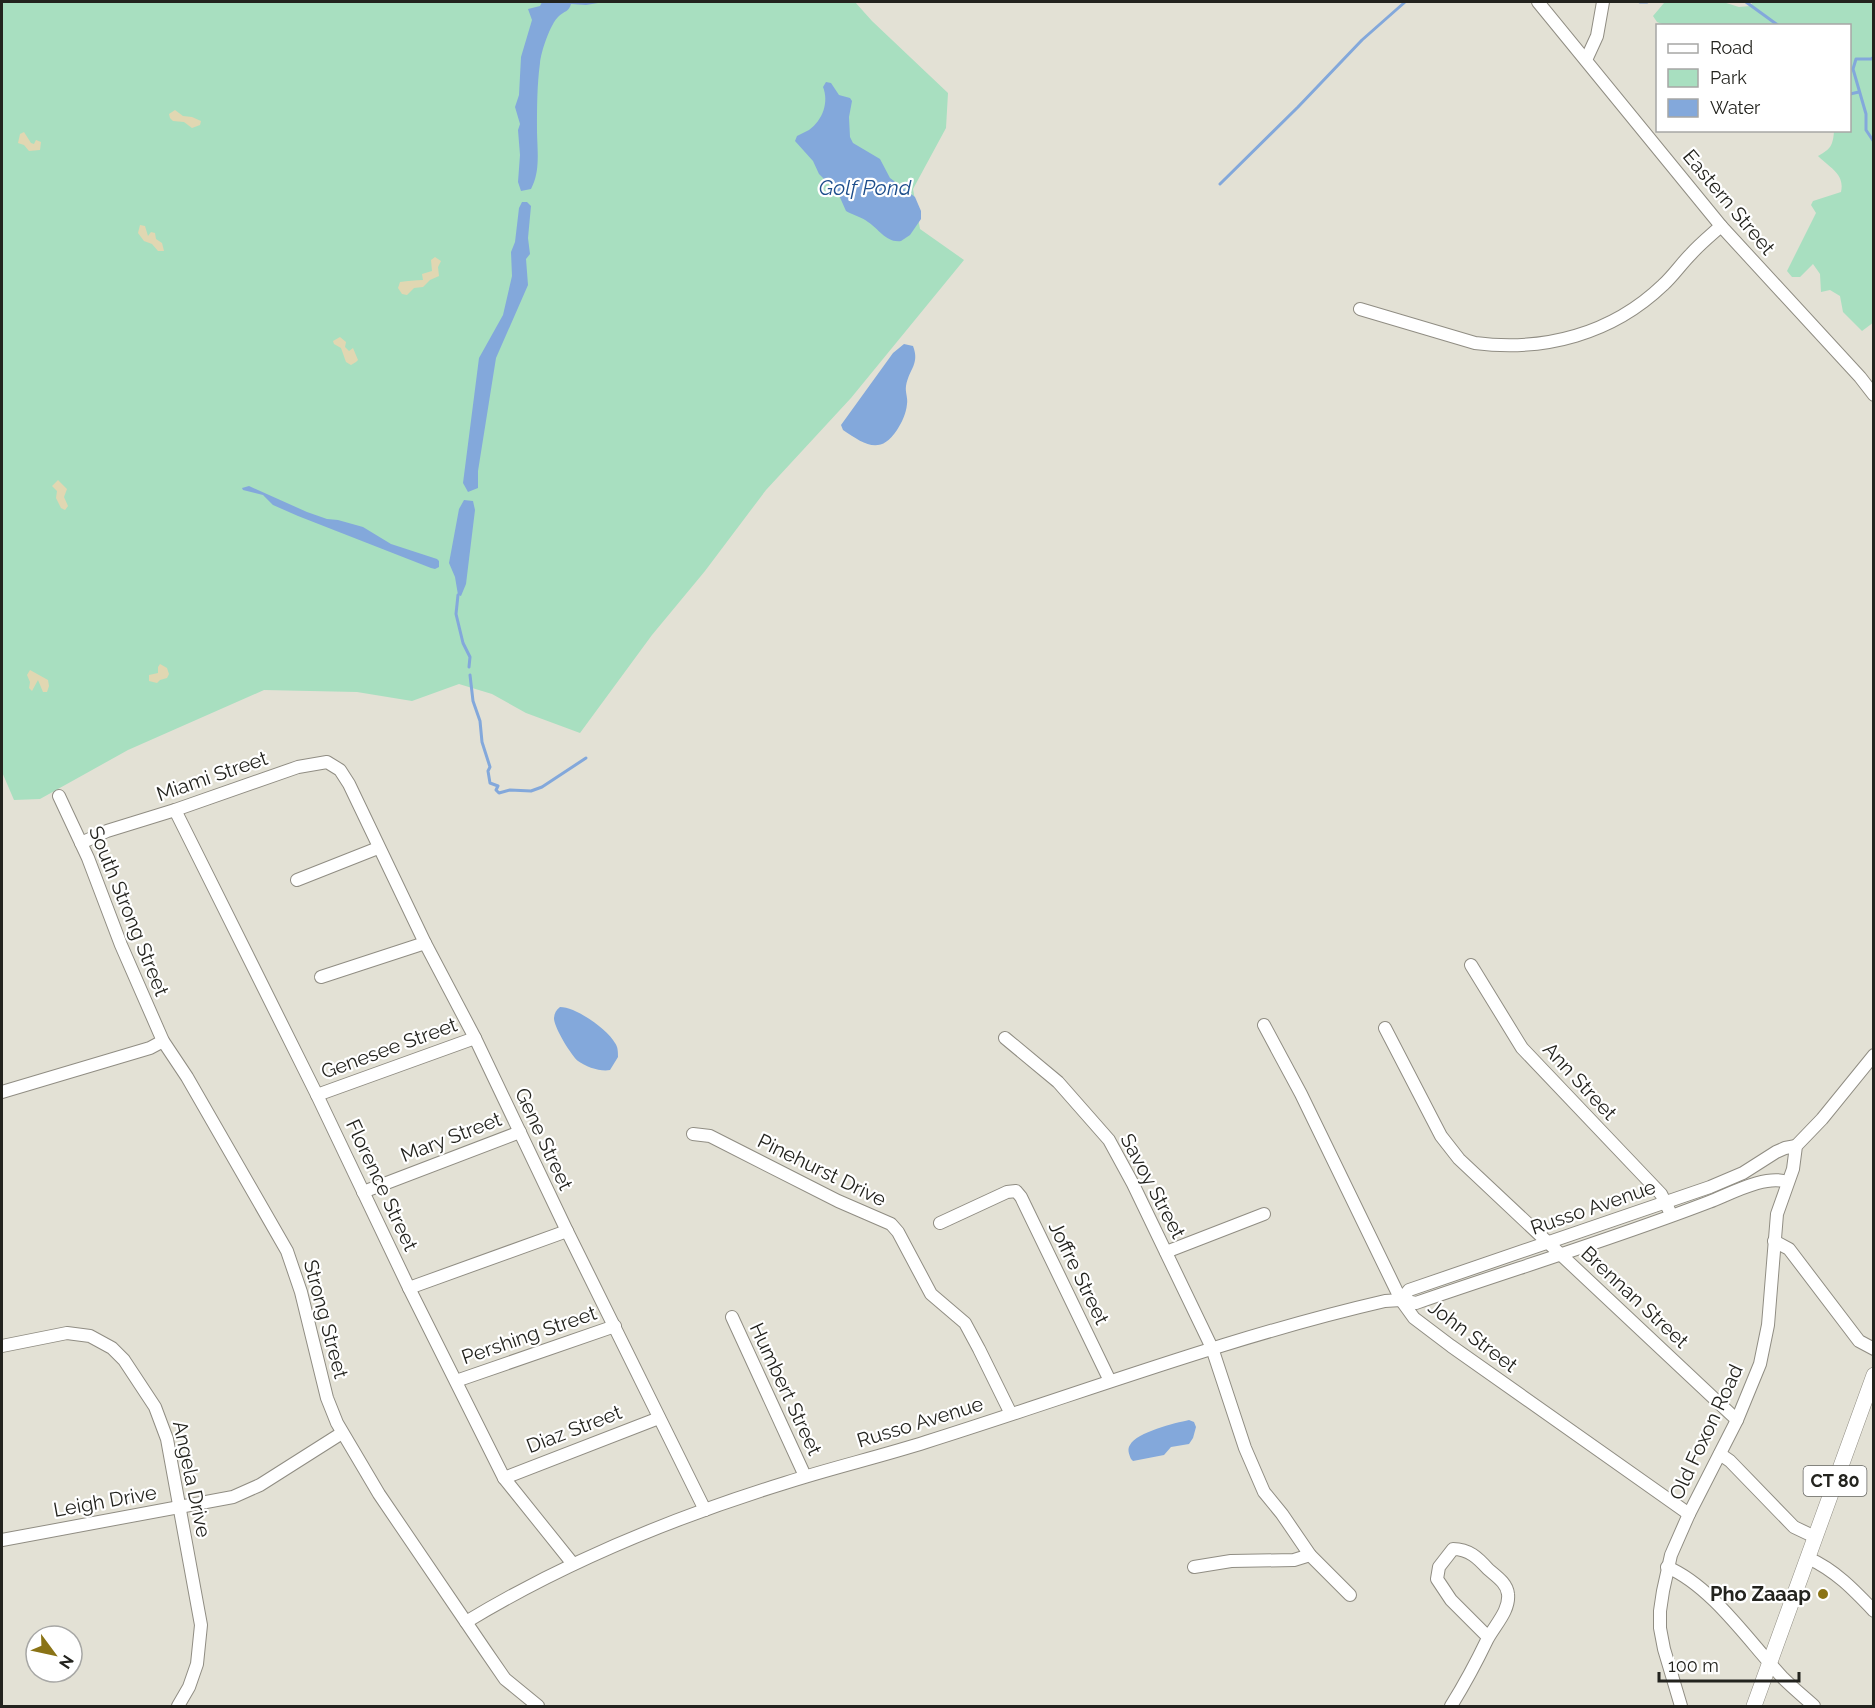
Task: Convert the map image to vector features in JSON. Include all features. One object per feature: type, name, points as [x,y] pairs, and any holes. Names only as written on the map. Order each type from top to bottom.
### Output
[{"type":"main road","name":"CT 80","points":[[1754,1707],[1873,1380]]},
{"type":"street","name":"Eastern Street","points":[[1538,2],[1721,226],[1874,395]]},
{"type":"street","points":[[1586,60],[1597,36],[1602,5]]},
{"type":"street","points":[[1360,309],[1475,343],[1522,345],[1558,341],[1603,326],[1642,303],[1721,226]]},
{"type":"street","name":"Miami Street","points":[[81,843],[107,831],[317,762],[327,762],[336,766],[349,784]]},
{"type":"street","name":"Gene Street","points":[[349,784],[378,848],[475,1038],[567,1231],[705,1510]]},
{"type":"street","name":"South Strong Street","points":[[59,796],[81,843],[121,945],[163,1041]]},
{"type":"street","name":"Florence Street","points":[[175,810],[249,962],[318,1095],[409,1288],[504,1478],[573,1564]]},
{"type":"street","points":[[297,880],[378,848]]},
{"type":"street","points":[[321,976],[425,943]]},
{"type":"street","name":"Ann Street","points":[[1471,965],[1522,1048],[1661,1194],[1672,1216]]},
{"type":"street","name":"John Street","points":[[1264,1025],[1301,1094],[1401,1300],[1414,1318],[1689,1514]]},
{"type":"street","name":"Brennan Street","points":[[1384,1028],[1441,1136],[1459,1159],[1737,1420]]},
{"type":"street","name":"Genesee Street","points":[[318,1095],[475,1038]]},
{"type":"street","name":"Savoy Street","points":[[1005,1038],[1058,1082],[1109,1140],[1212,1348],[1245,1447],[1264,1492],[1310,1555],[1350,1595]]},
{"type":"street","points":[[2,1092],[150,1048],[163,1041]]},
{"type":"street","name":"Strong Street","points":[[163,1041],[187,1077],[287,1251],[301,1292],[327,1398],[342,1433],[384,1501],[506,1678],[538,1707]]},
{"type":"street","points":[[1796,1146],[1822,1119],[1874,1055]]},
{"type":"street","name":"Mary Street","points":[[363,1192],[520,1132]]},
{"type":"street","name":"Pinehurst Drive","points":[[693,1134],[710,1136],[838,1201],[891,1224],[898,1232],[931,1294],[964,1323],[1011,1414]]},
{"type":"street","name":"Russo Avenue","points":[[1401,1300],[1409,1290],[1723,1183],[1776,1152],[1796,1146]]},
{"type":"street","name":"Old Foxon Road","points":[[1681,1707],[1660,1628],[1660,1611],[1667,1567],[1689,1514],[1737,1420],[1755,1379],[1765,1341],[1773,1281],[1777,1214],[1796,1157],[1796,1146]]},
{"type":"street","name":"Russo Avenue","points":[[466,1622],[524,1589],[600,1551],[705,1510],[805,1476],[925,1442],[1212,1348],[1375,1303],[1401,1300],[1416,1303],[1672,1216],[1760,1183],[1782,1180],[1788,1182]]},
{"type":"street","name":"Joffre Street","points":[[940,1224],[1007,1192],[1016,1191],[1021,1197],[1110,1381]]},
{"type":"street","points":[[1166,1252],[1264,1214]]},
{"type":"street","points":[[409,1288],[567,1231]]},
{"type":"street","points":[[1774,1241],[1789,1249],[1859,1341],[1874,1349]]},
{"type":"street","name":"Humbert Street","points":[[732,1317],[805,1476]]},
{"type":"street","name":"Pershing Street","points":[[456,1380],[615,1326]]},
{"type":"street","name":"Angela Drive","points":[[2,1346],[67,1333],[90,1336],[112,1348],[134,1373],[155,1407],[167,1438],[202,1634],[197,1664],[189,1687],[178,1707]]},
{"type":"street","name":"Diaz Street","points":[[504,1478],[659,1418]]},
{"type":"street","name":"Leigh Drive","points":[[2,1540],[232,1497],[247,1492],[342,1433]]},
{"type":"street","points":[[1720,1454],[1735,1466],[1794,1527],[1815,1537]]},
{"type":"street","points":[[1451,1707],[1470,1675],[1488,1637],[1502,1616],[1508,1601],[1508,1592],[1504,1584],[1476,1556],[1462,1549],[1453,1550],[1439,1567],[1437,1579],[1443,1590],[1488,1637]]},
{"type":"street","points":[[1194,1567],[1231,1561],[1294,1560],[1310,1555]]},
{"type":"street","points":[[1808,1558],[1826,1566],[1836,1574],[1874,1611]]},
{"type":"street","points":[[1667,1567],[1694,1582],[1785,1680],[1814,1707]]},
{"type":"green space","points":[[2,2],[855,2],[948,93],[946,128],[913,189],[920,229],[964,260],[851,398],[766,490],[705,571],[652,635],[580,733],[526,713],[492,694],[459,684],[412,701],[357,692],[264,690],[128,750],[40,799],[14,800],[2,772]]},
{"type":"green space","points":[[1723,2],[1739,7],[1750,6],[1753,2],[1873,2],[1874,322],[1862,331],[1843,312],[1840,296],[1830,290],[1821,292],[1820,274],[1813,264],[1800,277],[1792,277],[1787,271],[1816,213],[1811,205],[1813,201],[1841,192],[1839,176],[1818,156],[1830,146],[1834,132],[1851,132],[1851,24],[1662,24],[1657,22],[1653,16],[1664,3]]},
{"type":"sand","points":[[175,110],[183,116],[201,121],[200,125],[192,128],[184,122],[173,121],[169,114]]},
{"type":"sand","points":[[24,132],[31,143],[34,144],[36,140],[41,142],[40,150],[29,151],[24,145],[18,143],[20,134]]},
{"type":"sand","points":[[140,225],[145,226],[148,236],[151,232],[155,233],[164,251],[158,251],[152,244],[144,241],[138,233]]},
{"type":"sand","points":[[435,257],[441,261],[438,267],[439,276],[430,280],[423,287],[414,288],[407,295],[402,294],[398,288],[400,282],[423,280],[422,274],[432,271],[431,260]]},
{"type":"sand","points":[[340,337],[346,342],[345,347],[349,351],[353,348],[358,360],[351,365],[346,362],[341,348],[334,344],[333,341]]},
{"type":"sand","points":[[58,480],[67,489],[64,497],[68,506],[65,510],[61,508],[56,498],[57,491],[52,486]]},
{"type":"sand","points":[[160,664],[167,668],[169,674],[167,678],[157,683],[149,681],[149,675],[158,673]]},
{"type":"sand","points":[[30,670],[48,680],[47,692],[43,692],[38,680],[32,691],[29,688],[30,682],[27,675]]},
{"type":"water","points":[[542,2],[604,2],[586,5],[571,4],[549,31],[539,71],[536,175],[531,189],[521,191],[518,182],[520,124],[515,107],[519,95],[521,57],[532,20],[528,9],[540,6]]},
{"type":"water","name":"Golf Pond","points":[[826,82],[831,83],[839,95],[850,98],[852,101],[849,117],[850,137],[853,143],[880,159],[890,178],[915,197],[921,211],[921,219],[910,235],[901,241],[887,238],[866,220],[846,211],[838,193],[819,174],[813,161],[795,141],[797,136],[814,126],[821,116],[825,105],[823,87]]},
{"type":"water","points":[[522,202],[527,202],[531,206],[528,238],[530,254],[526,259],[528,285],[496,358],[478,471],[478,488],[468,492],[463,483],[479,358],[503,315],[512,276],[511,252]]},
{"type":"water","points":[[904,344],[913,346],[915,362],[907,380],[907,402],[903,418],[891,438],[884,443],[872,445],[858,440],[843,430],[841,425],[893,353]]},
{"type":"water","points":[[249,486],[307,512],[363,527],[391,544],[437,559],[439,567],[431,568],[298,516],[273,505],[263,495],[242,488]]},
{"type":"water","points":[[464,500],[473,501],[475,510],[466,584],[461,596],[458,595],[455,577],[449,563],[459,509]]},
{"type":"water","points":[[560,1007],[582,1015],[611,1037],[617,1046],[618,1057],[610,1070],[589,1067],[575,1058],[555,1023],[555,1014]]},
{"type":"water","points":[[1189,1420],[1194,1422],[1196,1427],[1189,1444],[1171,1447],[1164,1455],[1133,1461],[1131,1459],[1129,1447],[1134,1440],[1157,1429]]},
{"type":"waterway","points":[[1220,184],[1362,40],[1405,2]]},
{"type":"waterway","points":[[1640,2],[1647,2]]},
{"type":"waterway","points":[[1746,2],[1776,24]]},
{"type":"waterway","points":[[1874,57],[1856,59],[1853,69],[1866,114],[1866,130],[1874,142]]},
{"type":"waterway","points":[[1851,94],[1859,92]]},
{"type":"waterway","points":[[458,595],[456,614],[463,643],[470,657],[469,667]]},
{"type":"waterway","points":[[470,675],[473,701],[490,767],[488,771],[490,783],[498,786],[496,790],[499,793],[510,790],[531,791],[542,787],[586,758]]},
{"type":"place","name":"Pho Zaaap","points":[[1823,1594]]}]
